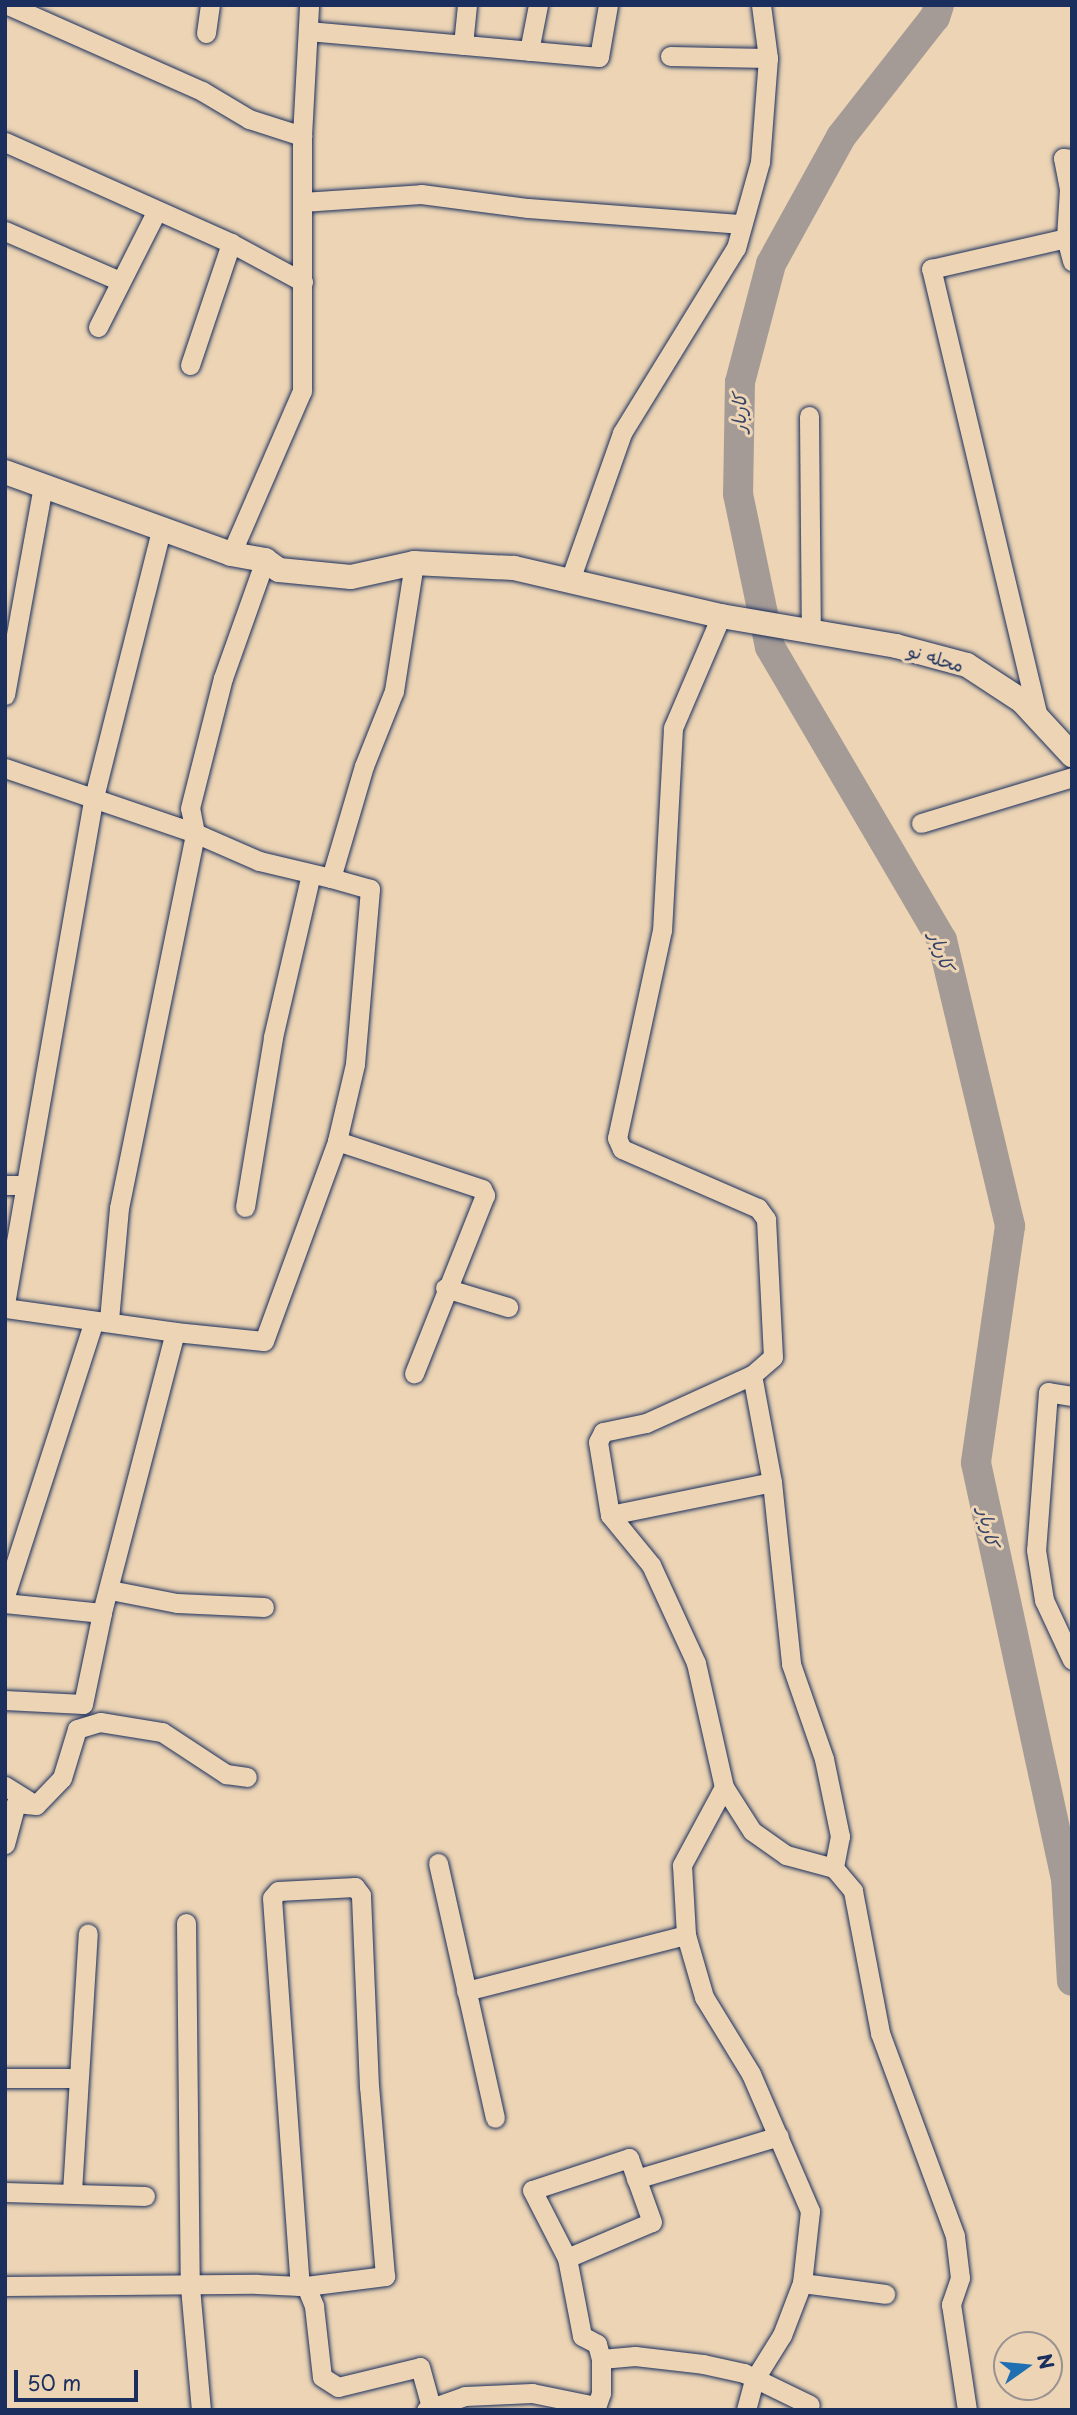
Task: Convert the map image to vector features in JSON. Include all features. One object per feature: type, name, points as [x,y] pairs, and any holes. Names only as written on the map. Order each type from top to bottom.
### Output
[{"type":"street","points":[[8,5],[202,91],[249,119],[302,136]]},
{"type":"street","points":[[206,33],[210,5]]},
{"type":"street","points":[[231,554],[302,391],[302,136],[309,5]]},
{"type":"street","points":[[463,45],[467,5]]},
{"type":"street","points":[[529,51],[538,5]]},
{"type":"street","points":[[308,31],[599,57],[608,5]]},
{"type":"street","points":[[570,580],[622,433],[736,248],[760,162],[768,58],[761,5]]},
{"type":"street","points":[[670,56],[768,58]]},
{"type":"street","points":[[5,142],[156,212],[231,243],[303,282]]},
{"type":"street","points":[[1072,159],[1063,158],[1069,189],[1066,238],[1072,261]]},
{"type":"street","points":[[302,202],[421,194],[528,208],[742,224]]},
{"type":"street","points":[[98,327],[156,212]]},
{"type":"street","points":[[5,231],[120,281]]},
{"type":"street","points":[[1038,718],[931,269],[1066,238]]},
{"type":"street","points":[[190,365],[231,243]]},
{"type":"street","points":[[809,416],[811,629]]},
{"type":"street","name":"محله نو","points":[[5,472],[231,554],[265,560],[279,569],[351,577],[414,563],[514,568],[725,616],[811,629],[967,666],[1022,701],[1072,755]]},
{"type":"street","points":[[5,695],[43,486]]},
{"type":"street","points":[[5,768],[93,802],[195,833],[259,861],[370,889],[355,1064],[338,1141],[264,1341],[101,1322],[5,1306],[14,1185],[93,802],[161,530]]},
{"type":"street","points":[[5,1596],[101,1322],[119,1208],[195,833],[190,808],[223,678],[265,560]]},
{"type":"street","points":[[331,878],[364,766],[394,691],[414,563]]},
{"type":"street","points":[[725,616],[673,728],[662,930],[617,1138],[622,1149],[758,1208],[766,1219],[773,1357],[752,1375],[646,1423],[599,1436],[610,1515],[651,1565],[696,1663],[723,1787],[752,1831],[786,1855],[834,1868],[853,1891],[880,2033],[955,2236],[960,2278],[951,2304],[967,2410]]},
{"type":"street","points":[[921,823],[1072,777]]},
{"type":"street","points":[[245,1207],[273,1037],[311,874]]},
{"type":"street","points":[[338,1141],[482,1189],[484,1201],[445,1288],[414,1373]]},
{"type":"street","points":[[445,1288],[508,1307]]},
{"type":"street","points":[[5,1700],[83,1704],[102,1613],[175,1332]]},
{"type":"street","points":[[752,1375],[772,1482],[791,1664],[824,1759],[840,1836],[834,1868]]},
{"type":"street","points":[[1072,1396],[1048,1392],[1036,1550],[1045,1600],[1072,1660]]},
{"type":"street","points":[[610,1515],[772,1482]]},
{"type":"street","points":[[110,1590],[177,1603],[264,1606]]},
{"type":"street","points":[[5,1603],[102,1613]]},
{"type":"street","points":[[36,1805],[62,1778],[77,1729],[100,1722],[162,1732],[226,1774],[247,1777]]},
{"type":"street","points":[[5,1786],[36,1805]]},
{"type":"street","points":[[723,1787],[682,1865],[686,1934],[705,1997],[739,2049],[810,2211],[802,2283],[782,2335],[754,2380],[746,2410]]},
{"type":"street","points":[[5,1844],[16,1803],[36,1805]]},
{"type":"street","points":[[438,1863],[495,2118]]},
{"type":"street","points":[[5,2286],[303,2286],[384,2276],[369,2087],[360,1895],[355,1887],[278,1891],[272,1898],[303,2286],[314,2306],[322,2377],[338,2387],[421,2367],[428,2408],[465,2396],[532,2392],[591,2405],[594,2410]]},
{"type":"street","points":[[186,1923],[190,2287],[201,2410]]},
{"type":"street","points":[[72,2192],[88,1933]]},
{"type":"street","points":[[466,1991],[686,1934]]},
{"type":"street","points":[[5,2078],[77,2078]]},
{"type":"street","points":[[636,2179],[779,2136]]},
{"type":"street","points":[[566,2258],[652,2221],[629,2158],[532,2190],[566,2258],[582,2336],[597,2344],[601,2359],[601,2393],[594,2410]]},
{"type":"street","points":[[5,2192],[145,2196]]},
{"type":"street","points":[[802,2283],[885,2294]]},
{"type":"street","points":[[601,2359],[635,2356],[703,2364],[744,2373],[810,2405]]},
{"type":"waterway","name":"کاربار","points":[[939,5],[935,17],[841,137],[771,264],[740,382],[738,494],[770,647],[942,940],[1010,1226],[976,1463],[1066,1878],[1072,1981]]}]
